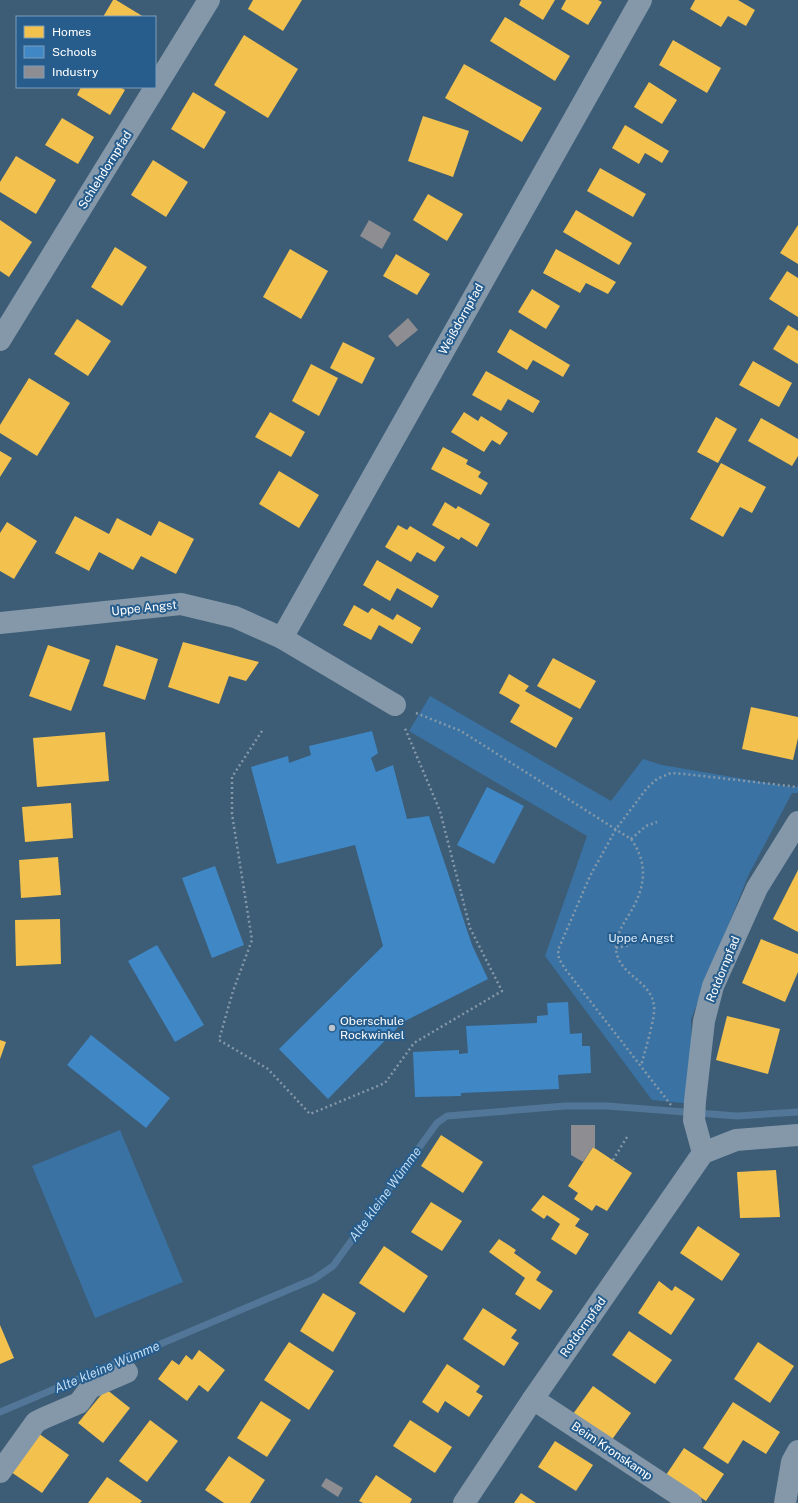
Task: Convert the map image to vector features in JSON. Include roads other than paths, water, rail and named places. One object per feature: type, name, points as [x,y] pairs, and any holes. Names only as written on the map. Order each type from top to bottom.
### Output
[{"type":"street","name":"Schlehdornpfad","points":[[156,86],[209,0]]},
{"type":"street","name":"Weißdornpfad","points":[[282,638],[641,0]]},
{"type":"street","name":"Schlehdornpfad","points":[[0,340],[155,88]]},
{"type":"street","name":"Uppe Angst","points":[[0,623],[181,604],[235,617],[282,638],[395,705]]},
{"type":"street","name":"Rotdornpfad","points":[[464,1503],[533,1399],[703,1153],[694,1110],[704,1021],[713,986],[757,888],[798,822]]},
{"type":"street","points":[[703,1153],[736,1140],[798,1135]]},
{"type":"street","points":[[0,1472],[36,1422],[79,1404],[90,1388],[127,1372]]},
{"type":"street","name":"Beim Kronskamp","points":[[533,1399],[691,1503]]},
{"type":"street","points":[[785,1503],[792,1462],[798,1451]]},
{"type":"waterway","name":"Alte kleine Wümme","points":[[0,1412],[314,1279],[333,1266],[437,1123],[447,1116],[565,1106],[607,1106],[737,1116],[798,1112]]},
{"type":"place","name":"Oberschule Rockwinkel","points":[[332,1028]]}]
